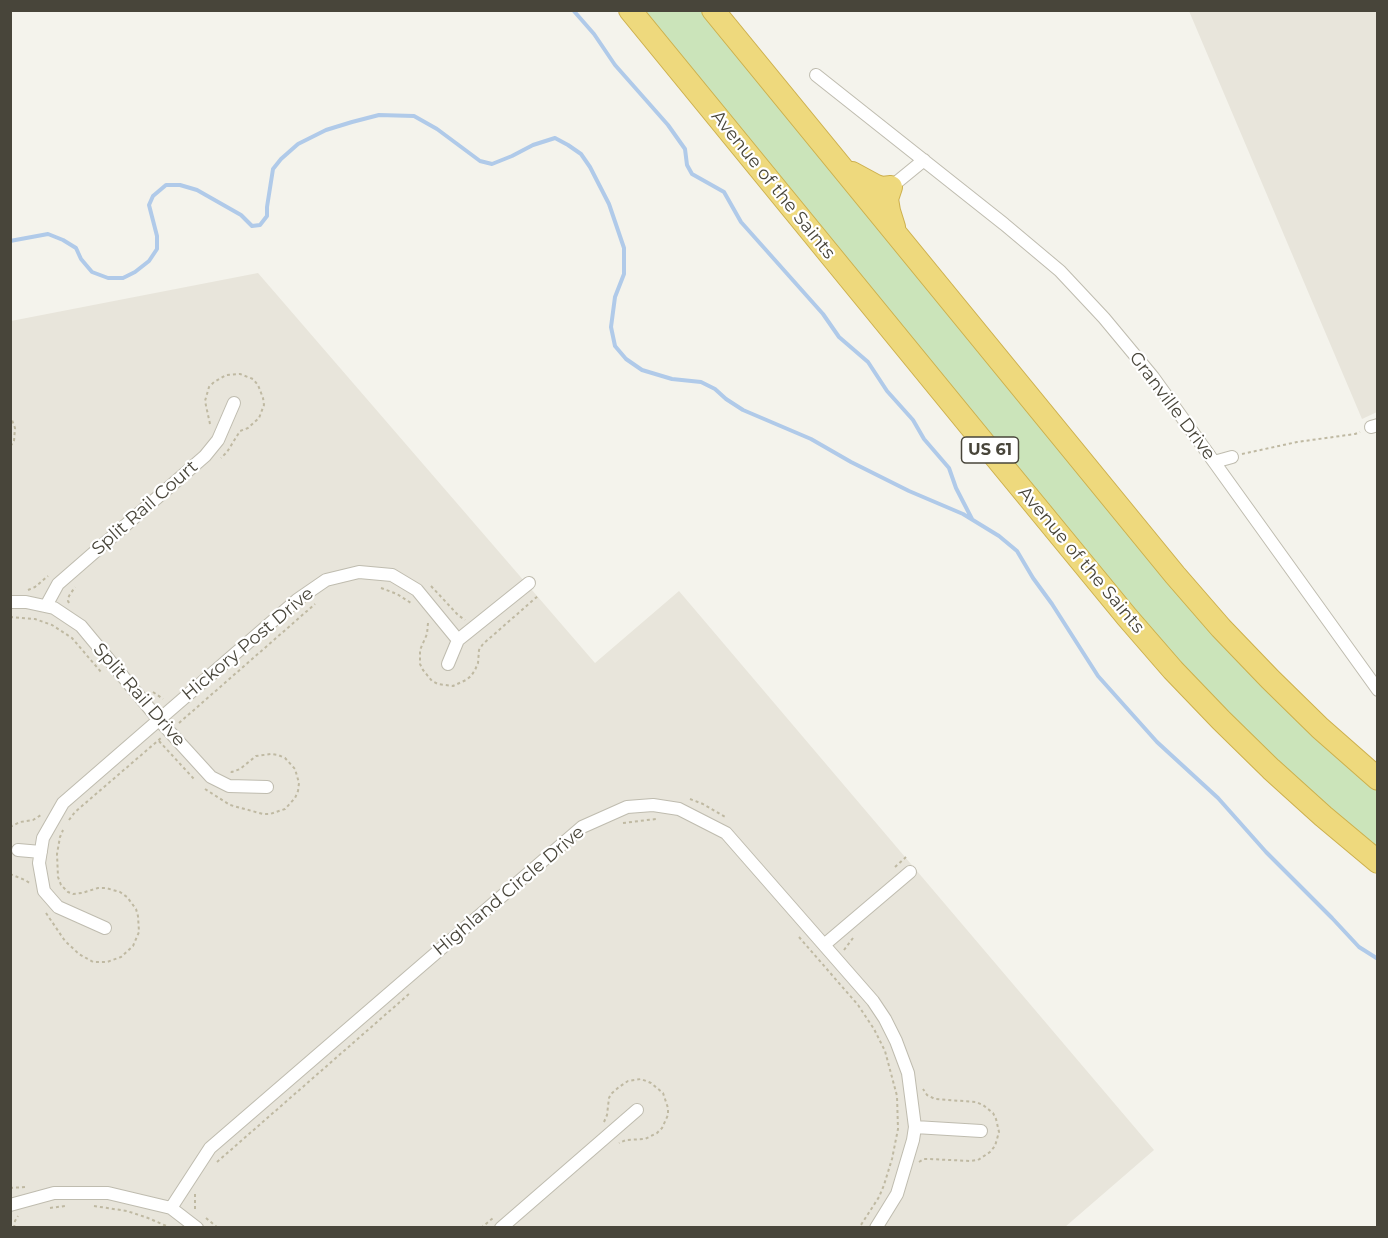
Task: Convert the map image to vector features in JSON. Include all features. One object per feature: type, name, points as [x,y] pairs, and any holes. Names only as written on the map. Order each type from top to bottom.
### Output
[{"type":"highway","name":"Avenue of the Saints","points":[[630,10],[1127,617],[1173,670],[1271,769],[1377,862]]},
{"type":"highway","points":[[713,10],[1221,628],[1320,728],[1377,779]]},
{"type":"highway","points":[[843,168],[876,186],[891,187],[887,199],[896,234]]},
{"type":"street","name":"Granville Drive","points":[[816,75],[1060,271],[1104,318],[1153,377],[1377,690]]},
{"type":"street","points":[[891,187],[924,160]]},
{"type":"street","name":"Split Rail Court","points":[[46,606],[58,584],[205,456],[218,440],[234,403]]},
{"type":"street","points":[[1214,462],[1235,456]]},
{"type":"street","name":"Hickory Post Drive","points":[[41,852],[43,838],[63,803],[159,720],[166,705],[297,600],[326,580],[359,572],[392,575],[417,590],[458,640]]},
{"type":"street","points":[[448,664],[458,640],[529,583]]},
{"type":"street","name":"Split Rail Drive","points":[[10,602],[26,602],[54,608],[81,626],[159,720],[211,777],[229,786],[267,786]]},
{"type":"street","name":"Highland Circle Drive","points":[[171,1208],[210,1149],[582,827],[627,807],[653,805],[679,809],[726,833],[828,941],[885,1019],[908,1073],[915,1127],[897,1194],[876,1227]]},
{"type":"street","points":[[18,850],[41,852],[39,864],[44,891],[58,907],[105,928]]},
{"type":"street","points":[[828,941],[910,872]]},
{"type":"street","points":[[501,1227],[637,1110]]},
{"type":"street","points":[[915,1127],[981,1131]]},
{"type":"street","points":[[10,1205],[54,1192],[108,1193],[171,1208],[200,1222]]},
{"type":"path","points":[[209,431],[210,424],[205,401],[214,382],[233,373],[253,380],[258,385],[263,398],[262,412],[254,424],[240,431],[227,452],[215,464]]},
{"type":"path","points":[[10,415],[15,434],[10,447]]},
{"type":"path","points":[[1235,456],[1296,442],[1355,434],[1374,426]]},
{"type":"path","points":[[20,590],[35,587],[52,572]]},
{"type":"path","points":[[426,582],[460,618],[469,620]]},
{"type":"path","points":[[376,586],[397,594],[412,604]]},
{"type":"path","points":[[71,605],[68,601],[75,587]]},
{"type":"path","points":[[425,617],[429,628],[420,650],[420,664],[432,681],[453,686],[466,681],[471,676],[478,663],[479,650],[483,644],[539,595]]},
{"type":"path","points":[[45,912],[65,941],[88,960],[107,962],[114,960],[133,946],[137,939],[139,924],[132,902],[120,892],[106,888],[73,894],[68,892],[58,880],[57,854],[60,837],[70,818],[321,600]]},
{"type":"path","points":[[10,617],[35,619],[52,625],[72,638],[107,679]]},
{"type":"path","points":[[152,691],[179,722]]},
{"type":"path","points":[[166,705],[170,696]]},
{"type":"path","points":[[148,729],[200,785],[230,805],[263,814],[278,813],[291,804],[298,790],[299,783],[295,769],[285,758],[278,755],[256,756],[240,769],[232,772],[225,771]]},
{"type":"path","points":[[685,798],[703,804],[730,820]]},
{"type":"path","points":[[10,827],[20,822],[33,820],[45,809]]},
{"type":"path","points":[[618,824],[655,819]]},
{"type":"path","points":[[10,874],[25,880],[34,889]]},
{"type":"path","points":[[798,936],[858,1005],[874,1029],[885,1051],[897,1096],[898,1129],[890,1168],[879,1197],[859,1227]]},
{"type":"path","points":[[828,941],[844,950]]},
{"type":"path","points":[[214,1165],[416,988]]},
{"type":"path","points":[[919,1163],[924,1159],[978,1160],[995,1146],[999,1132],[993,1113],[983,1105],[976,1102],[935,1099],[927,1095],[922,1087]]},
{"type":"path","points":[[10,1188],[25,1187]]},
{"type":"path","points":[[195,1194],[195,1210]]},
{"type":"path","points":[[45,1209],[72,1206]]},
{"type":"path","points":[[88,1206],[127,1211],[171,1227]]},
{"type":"path","points":[[14,1227],[15,1221],[23,1214]]},
{"type":"path","points":[[10,1218],[15,1221]]},
{"type":"path","points":[[200,1222],[218,1227]]},
{"type":"shaded area","points":[[1189,11],[1377,11],[1377,412],[1362,419]]},
{"type":"shaded area","points":[[258,273],[595,663],[679,591],[1154,1150],[1065,1227],[11,1228],[11,321]]},
{"type":"green space","points":[[641,11],[701,11],[904,259],[1362,778],[1377,790],[1377,851],[1277,764],[1162,646]]},
{"type":"waterway","points":[[573,10],[594,34],[615,65],[668,125],[685,149],[687,165],[692,174],[724,192],[741,222],[823,314],[839,337],[868,362],[887,391],[913,420],[924,439],[949,468],[956,488],[972,519]]},
{"type":"waterway","points":[[10,241],[48,234],[76,248],[81,259],[92,272],[108,278],[123,278],[149,261],[157,249],[157,236],[149,205],[153,196],[166,185],[180,185],[197,190],[241,215],[252,226],[260,225],[267,216],[273,169],[298,144],[326,130],[379,115],[414,116],[437,129],[480,161],[492,164],[533,145],[555,138],[581,154],[590,167],[609,204],[624,248],[624,274],[615,297],[611,327],[615,346],[626,359],[642,370],[672,379],[701,382],[715,389],[743,410],[811,439],[909,491],[963,514],[999,536],[1017,551],[1098,676],[1157,742],[1218,798],[1266,852],[1359,947],[1378,959]]}]
